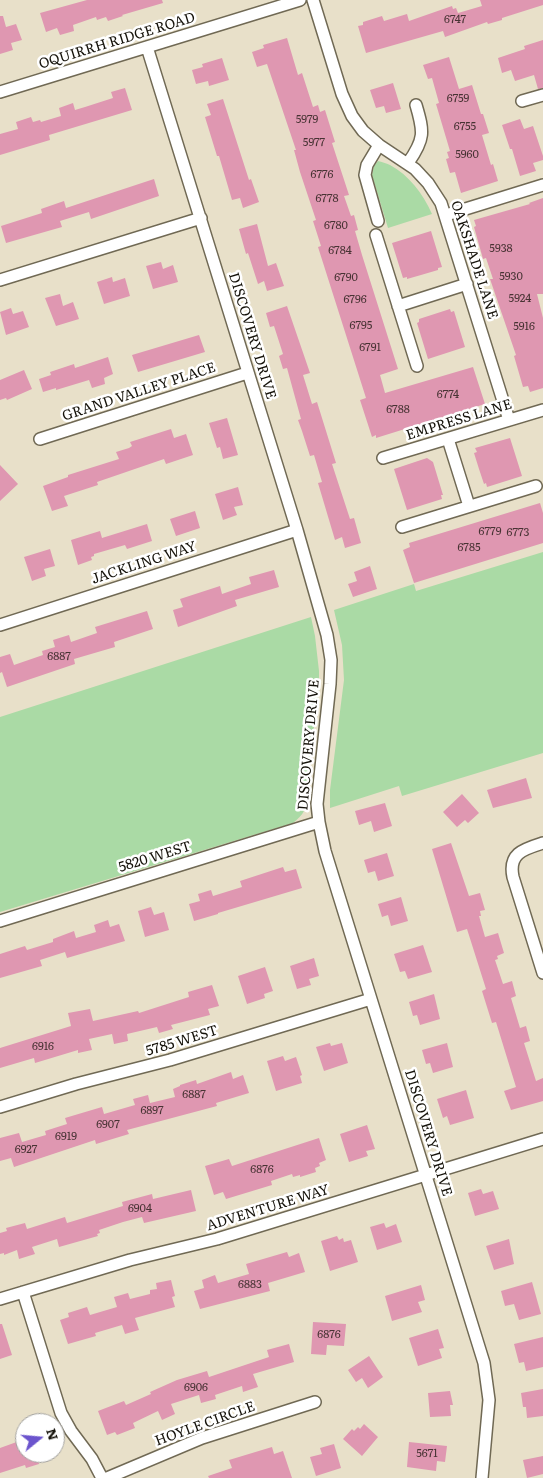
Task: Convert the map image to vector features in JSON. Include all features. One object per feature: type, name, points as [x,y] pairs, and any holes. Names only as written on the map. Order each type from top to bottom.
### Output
[{"type":"street","name":"OQUIRRH RIDGE ROAD","points":[[0,92],[300,0]]},
{"type":"street","name":"OAKSHADE LANE","points":[[313,0],[348,108],[363,131],[379,145],[408,163],[422,176],[435,193],[446,215],[509,420]]},
{"type":"street","name":"DISCOVERY DRIVE","points":[[147,47],[297,530],[327,636],[331,660],[330,684],[317,804],[318,822],[325,851],[484,1363],[489,1400],[482,1478]]},
{"type":"street","points":[[522,101],[543,95]]},
{"type":"street","points":[[408,163],[419,147],[423,134],[416,104]]},
{"type":"street","points":[[378,221],[365,175],[367,165],[379,145]]},
{"type":"street","points":[[446,215],[543,185]]},
{"type":"street","points":[[0,280],[201,218]]},
{"type":"street","points":[[376,235],[417,366]]},
{"type":"street","points":[[398,306],[467,284]]},
{"type":"street","name":"GRAND VALLEY PLACE","points":[[40,439],[247,373]]},
{"type":"street","name":"EMPRESS LANE","points":[[383,458],[543,410]]},
{"type":"street","points":[[448,439],[469,506]]},
{"type":"street","points":[[402,527],[536,486]]},
{"type":"street","name":"JACKLING WAY","points":[[0,625],[297,530]]},
{"type":"street","name":"5820 WEST","points":[[0,921],[318,822]]},
{"type":"street","points":[[543,844],[521,852],[514,858],[512,867],[513,877],[543,973]]},
{"type":"street","name":"5785 WEST","points":[[0,1107],[76,1084],[170,1060],[371,999]]},
{"type":"street","name":"ADVENTURE WAY","points":[[0,1299],[137,1258],[217,1239],[543,1139]]},
{"type":"street","points":[[23,1292],[61,1413],[71,1432],[92,1459],[102,1478]]},
{"type":"street","name":"HOYLE CIRCLE","points":[[107,1478],[202,1438],[316,1402]]},
{"type":"green space","points":[[378,161],[390,165],[403,174],[420,192],[432,214],[388,228],[372,175],[374,166]]},
{"type":"green space","points":[[543,552],[543,753],[402,796],[399,786],[330,808],[330,790],[344,680],[342,645],[334,610],[414,584],[416,591]]},
{"type":"green space","points":[[311,617],[319,671],[319,687],[306,790],[306,805],[298,819],[293,823],[0,912],[0,717]]},
{"type":"building","points":[[87,0],[162,0],[163,3],[108,21],[106,17],[97,20],[96,17],[73,25],[74,31],[60,35],[57,28],[46,32],[40,13]]},
{"type":"building","points":[[480,0],[543,0],[543,5],[502,18],[502,20],[488,24],[487,22],[445,37],[443,31],[366,53],[358,26],[363,25],[363,22],[382,16],[384,21],[407,14],[409,21],[452,6],[453,9],[456,8],[458,13],[482,6]]},
{"type":"building","points":[[0,16],[3,16],[6,27],[16,24],[22,40],[11,43],[13,50],[0,54]]},
{"type":"building","points":[[287,38],[298,75],[302,73],[313,107],[318,105],[320,112],[325,110],[335,142],[332,143],[349,195],[344,196],[351,216],[354,215],[358,230],[355,231],[398,369],[380,375],[385,393],[473,367],[485,404],[376,438],[376,435],[372,437],[360,400],[366,398],[318,247],[321,246],[313,221],[316,220],[300,172],[294,150],[296,150],[267,64],[257,67],[252,52],[264,48],[263,45]]},
{"type":"building","points":[[543,40],[543,88],[538,89],[534,75],[515,81],[511,70],[502,73],[498,58],[525,49],[524,46]]},
{"type":"building","points":[[449,57],[459,89],[472,85],[489,133],[482,135],[498,181],[461,193],[455,172],[450,173],[446,159],[449,158],[447,152],[450,151],[436,104],[439,103],[432,78],[428,79],[423,65]]},
{"type":"building","points":[[222,58],[229,80],[209,86],[208,81],[196,84],[192,70],[203,67],[202,64]]},
{"type":"building","points":[[393,83],[401,109],[386,113],[384,106],[376,108],[370,90]]},
{"type":"building","points":[[125,88],[132,110],[49,135],[50,140],[0,155],[0,134],[18,129],[16,122],[31,117],[33,122],[40,120],[41,122],[61,116],[59,108],[73,103],[75,110],[85,107],[113,98],[111,92]]},
{"type":"building","points":[[223,99],[249,180],[251,179],[259,202],[243,208],[240,198],[232,200],[205,117],[211,115],[207,104]]},
{"type":"building","points":[[520,119],[524,129],[533,126],[543,160],[533,163],[536,171],[520,176],[502,125]]},
{"type":"building","points":[[154,179],[159,196],[91,219],[89,212],[60,221],[62,227],[6,243],[1,226],[42,213],[41,209],[64,201],[66,208]]},
{"type":"building","points":[[543,198],[543,294],[537,294],[543,318],[543,388],[530,392],[528,386],[523,387],[514,356],[516,355],[490,279],[493,279],[486,258],[483,259],[474,227],[476,226],[474,220],[530,204]]},
{"type":"building","points":[[257,224],[268,266],[276,263],[284,286],[267,291],[264,281],[258,284],[248,253],[246,254],[239,229]]},
{"type":"building","points":[[431,231],[442,267],[438,268],[438,270],[407,279],[407,277],[403,278],[392,243]]},
{"type":"building","points":[[161,262],[163,269],[173,265],[178,282],[153,289],[146,266]]},
{"type":"building","points":[[112,277],[113,282],[125,278],[130,296],[104,304],[97,282]]},
{"type":"building","points":[[60,294],[63,306],[73,302],[79,319],[56,326],[45,298]]},
{"type":"building","points":[[287,306],[310,373],[303,375],[312,404],[317,402],[336,463],[332,464],[350,519],[354,518],[361,543],[345,548],[342,537],[335,540],[318,483],[322,482],[314,455],[310,456],[298,420],[301,419],[287,368],[283,369],[279,356],[283,354],[274,326],[270,327],[266,313]]},
{"type":"building","points":[[11,308],[13,314],[23,311],[29,327],[6,335],[0,312]]},
{"type":"building","points":[[450,309],[451,312],[454,311],[465,347],[428,359],[417,323],[419,319]]},
{"type":"building","points":[[199,335],[205,352],[138,372],[132,355]]},
{"type":"building","points":[[108,357],[113,374],[104,378],[105,384],[92,388],[89,380],[43,392],[39,379],[51,375],[50,372],[74,364],[75,368]]},
{"type":"building","points":[[24,370],[32,389],[7,400],[6,398],[0,400],[0,380]]},
{"type":"building","points":[[227,418],[238,455],[223,459],[220,447],[217,448],[209,423]]},
{"type":"building","points":[[171,429],[174,438],[186,434],[193,455],[166,464],[164,459],[97,482],[98,485],[64,496],[68,506],[52,511],[43,486],[68,477],[68,475],[119,459],[116,452],[132,446],[130,442]]},
{"type":"building","points":[[510,438],[522,476],[487,487],[486,483],[484,484],[474,453],[477,452],[475,448]]},
{"type":"building","points":[[427,458],[433,462],[443,495],[441,495],[442,499],[407,510],[394,469]]},
{"type":"building","points":[[0,465],[18,484],[0,501]]},
{"type":"building","points":[[238,487],[243,505],[234,507],[237,515],[223,520],[215,494]]},
{"type":"building","points":[[540,503],[543,513],[543,543],[414,583],[403,550],[410,547],[409,543]]},
{"type":"building","points":[[195,511],[200,528],[176,536],[170,519]]},
{"type":"building","points":[[147,524],[152,541],[127,549],[125,545],[94,554],[91,557],[92,560],[78,565],[71,540],[100,531],[102,538]]},
{"type":"building","points":[[50,549],[55,566],[44,569],[46,576],[32,581],[24,557]]},
{"type":"building","points":[[370,566],[377,589],[353,597],[348,584],[357,581],[354,572]]},
{"type":"building","points":[[274,570],[279,587],[235,600],[237,606],[178,627],[173,610],[183,607],[180,599],[220,586],[222,594],[251,584],[249,577]]},
{"type":"building","points":[[147,611],[153,629],[114,642],[115,647],[74,659],[75,664],[7,687],[2,672],[0,673],[0,657],[10,654],[14,665],[43,655],[42,651],[55,647],[53,640],[69,635],[71,642],[97,633],[95,627]]},
{"type":"building","points":[[526,778],[532,798],[493,808],[487,790]]},
{"type":"building","points":[[462,794],[479,813],[468,823],[465,820],[457,827],[443,812]]},
{"type":"building","points":[[385,803],[392,826],[374,832],[371,821],[359,825],[355,811]]},
{"type":"building","points":[[451,843],[469,896],[480,893],[485,910],[480,911],[481,916],[479,916],[485,937],[498,933],[504,953],[497,956],[498,959],[495,960],[503,984],[512,981],[516,996],[511,998],[520,1028],[526,1026],[530,1041],[524,1043],[536,1081],[543,1078],[543,1101],[511,1110],[504,1091],[516,1087],[496,1022],[492,1023],[482,991],[486,989],[467,929],[457,932],[432,849]]},
{"type":"building","points":[[387,853],[394,876],[378,881],[375,871],[368,873],[364,860]]},
{"type":"building","points":[[283,867],[285,872],[296,869],[302,888],[194,921],[189,904],[200,901],[198,894],[211,890],[213,896],[242,887],[240,881]]},
{"type":"building","points":[[401,897],[408,921],[391,926],[388,915],[382,917],[378,904]]},
{"type":"building","points":[[151,907],[154,915],[164,912],[169,930],[145,937],[138,911]]},
{"type":"building","points":[[108,920],[110,927],[119,924],[125,941],[67,958],[65,952],[40,960],[42,966],[0,978],[0,954],[25,946],[27,950],[53,942],[53,939],[74,931],[76,938],[96,932],[94,925]]},
{"type":"building","points":[[423,945],[432,972],[408,979],[405,971],[400,972],[394,954]]},
{"type":"building","points":[[314,958],[319,976],[309,979],[311,985],[297,989],[290,966]]},
{"type":"building","points":[[265,967],[273,991],[264,994],[265,998],[247,1004],[238,976]]},
{"type":"building","points":[[212,985],[219,1006],[208,1009],[210,1015],[171,1025],[173,1029],[159,1033],[157,1027],[127,1034],[128,1041],[114,1044],[112,1034],[89,1039],[92,1050],[78,1053],[78,1050],[35,1063],[34,1058],[0,1068],[0,1048],[71,1026],[68,1013],[90,1009],[93,1021],[138,1011],[139,1013],[189,997],[188,992]]},
{"type":"building","points":[[434,994],[440,1019],[420,1025],[417,1015],[413,1016],[409,1002]]},
{"type":"building","points":[[330,1043],[331,1046],[342,1043],[348,1063],[324,1071],[316,1047]]},
{"type":"building","points":[[447,1043],[453,1067],[433,1073],[430,1063],[426,1064],[422,1050]]},
{"type":"building","points":[[283,1056],[285,1061],[296,1057],[302,1075],[300,1076],[302,1083],[276,1091],[267,1061]]},
{"type":"building","points":[[231,1072],[233,1079],[243,1075],[249,1093],[216,1103],[217,1106],[127,1130],[129,1134],[96,1144],[95,1140],[14,1167],[11,1158],[0,1161],[0,1138],[19,1133],[22,1142],[46,1135],[45,1131],[67,1124],[65,1118],[102,1107],[104,1114],[135,1105],[133,1099],[148,1095],[150,1103],[175,1097],[173,1089],[180,1085],[196,1080],[197,1084]]},
{"type":"building","points":[[466,1090],[474,1118],[450,1125],[447,1116],[443,1118],[437,1099]]},
{"type":"building","points":[[367,1125],[375,1149],[366,1151],[368,1156],[349,1162],[340,1134]]},
{"type":"building","points":[[319,1138],[326,1160],[319,1163],[320,1166],[315,1168],[316,1172],[300,1177],[300,1175],[293,1177],[292,1174],[271,1181],[272,1185],[226,1199],[223,1192],[214,1195],[205,1166],[229,1159],[232,1166]]},
{"type":"building","points":[[481,1189],[483,1194],[493,1191],[499,1209],[475,1216],[468,1193]]},
{"type":"building","points":[[191,1190],[196,1211],[144,1223],[142,1217],[99,1230],[98,1236],[59,1247],[57,1239],[32,1247],[35,1254],[19,1259],[17,1250],[4,1255],[4,1253],[0,1254],[0,1233],[7,1231],[6,1228],[25,1223],[27,1229],[65,1217],[67,1223],[123,1206],[122,1202],[152,1194],[153,1199]]},
{"type":"building","points":[[384,1223],[386,1228],[396,1224],[402,1242],[377,1250],[370,1227]]},
{"type":"building","points":[[337,1236],[339,1240],[343,1238],[344,1242],[351,1240],[358,1262],[330,1271],[321,1241]]},
{"type":"building","points":[[509,1239],[514,1264],[494,1270],[486,1246]]},
{"type":"building","points":[[287,1252],[289,1257],[299,1253],[305,1272],[268,1283],[270,1291],[200,1309],[194,1291],[204,1288],[202,1280],[215,1275],[218,1283],[249,1274],[246,1264]]},
{"type":"building","points":[[171,1280],[175,1296],[172,1297],[175,1307],[135,1318],[139,1330],[125,1334],[122,1325],[95,1333],[96,1336],[68,1344],[60,1320],[69,1317],[68,1313],[87,1307],[90,1315],[117,1307],[114,1297],[128,1293],[130,1299],[150,1294],[150,1290],[157,1289],[156,1283]]},
{"type":"building","points":[[532,1282],[541,1314],[519,1320],[514,1304],[505,1306],[501,1291]]},
{"type":"building","points":[[421,1285],[425,1300],[418,1302],[422,1312],[392,1321],[385,1296]]},
{"type":"building","points":[[313,1322],[346,1324],[344,1346],[327,1345],[326,1355],[311,1354]]},
{"type":"building","points":[[0,1324],[2,1324],[12,1355],[0,1359]]},
{"type":"building","points":[[438,1329],[444,1348],[439,1349],[442,1358],[418,1366],[409,1338]]},
{"type":"building","points":[[543,1337],[543,1367],[526,1371],[524,1362],[519,1363],[514,1344]]},
{"type":"building","points":[[289,1344],[294,1362],[253,1374],[258,1387],[243,1392],[242,1386],[215,1395],[216,1399],[201,1403],[199,1395],[171,1404],[175,1414],[162,1420],[158,1411],[133,1423],[135,1428],[117,1435],[115,1432],[107,1435],[98,1411],[124,1401],[126,1405],[177,1380],[207,1371],[209,1377],[269,1357],[267,1350]]},
{"type":"building","points":[[369,1356],[383,1377],[368,1388],[362,1378],[356,1382],[348,1370]]},
{"type":"building","points":[[543,1389],[543,1416],[527,1418],[526,1407],[523,1407],[521,1393]]},
{"type":"building","points":[[450,1391],[453,1405],[450,1405],[451,1416],[430,1417],[428,1393]]},
{"type":"building","points":[[364,1424],[378,1437],[362,1456],[343,1439],[352,1429],[354,1431],[358,1427],[360,1429]]},
{"type":"building","points":[[409,1442],[447,1446],[445,1462],[437,1461],[436,1471],[407,1467]]},
{"type":"building","points":[[15,1443],[15,1463],[39,1464],[26,1468],[25,1465],[0,1473],[0,1448]]},
{"type":"building","points":[[334,1444],[341,1468],[316,1476],[310,1457],[322,1454],[320,1448]]},
{"type":"building","points":[[272,1447],[274,1454],[283,1451],[292,1478],[209,1478],[208,1476],[232,1468],[229,1460]]},
{"type":"building","points":[[543,1456],[543,1474],[527,1478],[523,1460]]}]
